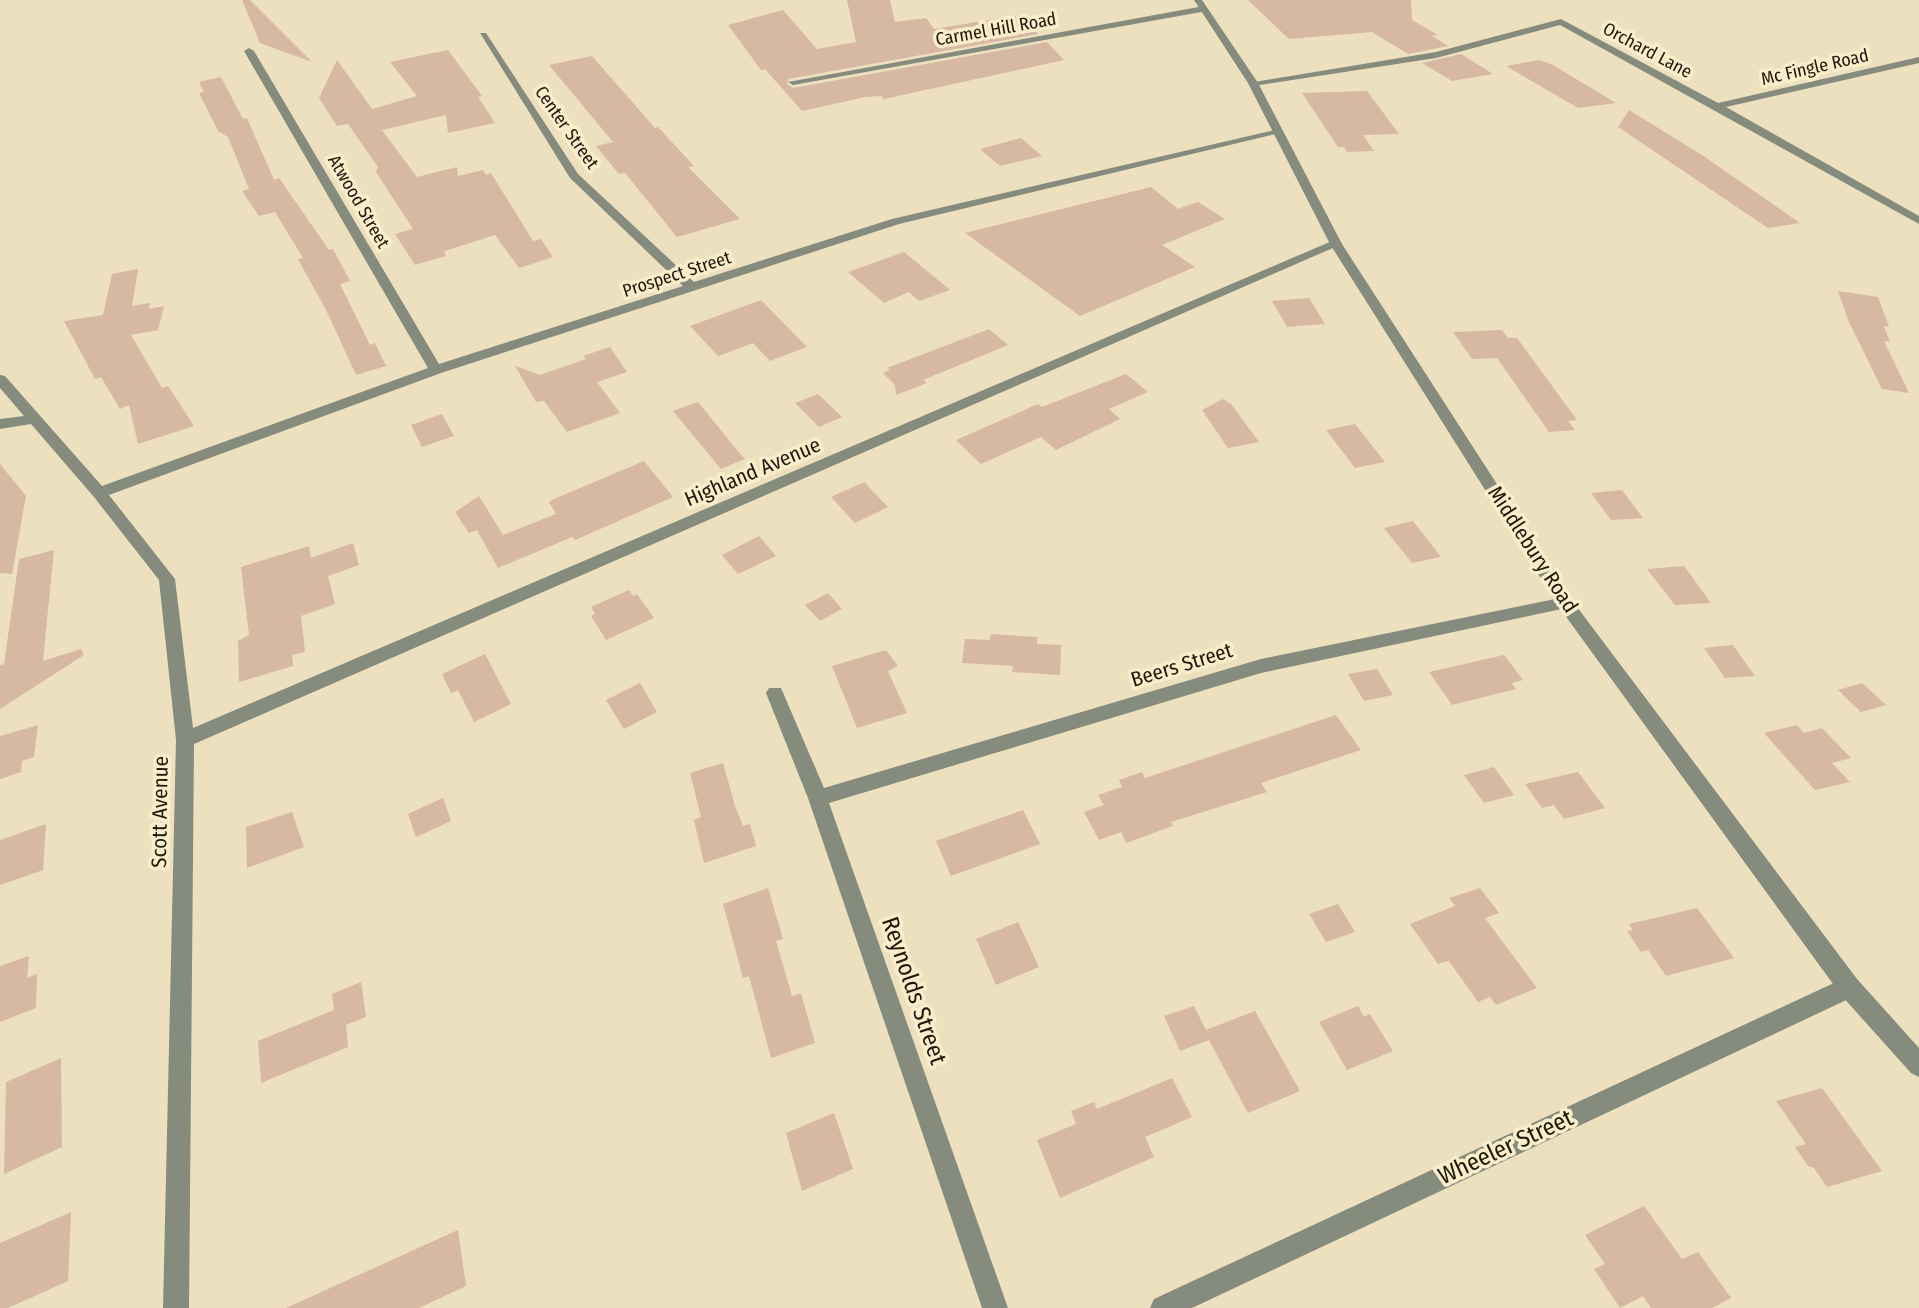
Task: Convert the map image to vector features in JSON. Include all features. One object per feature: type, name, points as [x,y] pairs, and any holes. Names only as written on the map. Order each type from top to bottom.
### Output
[{"type":"street","name":"Carmel Hill Road","points":[[793,82],[1201,5]]},
{"type":"street","name":"Middlebury Road","points":[[1201,5],[1253,83],[1336,244],[1565,603],[1849,987],[1919,1065]]},
{"type":"street","name":"Orchard Lane","points":[[1253,83],[1436,55],[1561,22],[1717,106],[1919,221]]},
{"type":"street","name":"Center Street","points":[[482,35],[574,176],[693,288]]},
{"type":"street","name":"Atwood Street","points":[[249,51],[436,370]]},
{"type":"street","name":"Mc Fingle Road","points":[[1717,106],[1919,60]]},
{"type":"street","name":"Prospect Street","points":[[99,493],[436,370],[896,221],[1279,132]]},
{"type":"street","name":"Highland Avenue","points":[[186,740],[1336,244]]},
{"type":"street","name":"Scott Avenue","points":[[0,379],[99,493],[167,579],[186,740],[176,1308]]},
{"type":"street","points":[[0,424],[32,419]]},
{"type":"street","name":"Beers Street","points":[[818,798],[1261,666],[1565,603]]},
{"type":"street","name":"Reynolds Street","points":[[775,693],[818,798],[995,1308]]},
{"type":"street","name":"Wheeler Street","points":[[1163,1308],[1849,987]]},
{"type":"building","points":[[242,0],[250,0],[312,62],[260,43]]},
{"type":"building","points":[[847,0],[890,0],[895,22],[926,18],[934,29],[1020,15],[1038,34],[788,79],[787,84],[793,88],[1047,42],[1064,60],[884,99],[881,96],[865,97],[802,111],[765,69],[761,70],[728,25],[783,10],[817,49],[856,42]]},
{"type":"building","points":[[1248,0],[1411,0],[1412,20],[1438,35],[1432,36],[1448,46],[1408,54],[1372,32],[1289,39]]},
{"type":"building","points":[[448,50],[482,96],[478,97],[495,123],[448,133],[446,115],[382,130],[417,177],[457,167],[458,176],[483,170],[486,175],[491,173],[533,241],[541,239],[553,257],[519,268],[495,235],[448,250],[444,252],[446,256],[415,265],[395,234],[413,229],[376,172],[378,167],[348,124],[337,126],[319,98],[337,60],[372,109],[417,96],[390,62]]},
{"type":"building","points":[[1461,54],[1493,74],[1452,81],[1422,63]]},
{"type":"building","points":[[592,56],[655,128],[658,127],[694,166],[688,167],[740,219],[677,237],[625,173],[619,174],[596,146],[613,142],[549,65]]},
{"type":"building","points":[[1539,60],[1553,65],[1616,103],[1578,108],[1506,66]]},
{"type":"building","points":[[221,77],[243,119],[247,118],[274,180],[279,178],[329,250],[333,249],[350,281],[340,284],[370,345],[375,343],[386,366],[356,375],[326,310],[298,259],[303,258],[275,212],[259,216],[242,191],[249,189],[228,137],[218,131],[199,93],[204,92],[199,82]]},
{"type":"building","points":[[1367,91],[1399,134],[1363,135],[1374,151],[1347,152],[1344,147],[1338,147],[1302,93]]},
{"type":"building","points":[[1629,110],[1705,157],[1800,223],[1768,228],[1618,127]]},
{"type":"building","points":[[1021,138],[1042,156],[1000,166],[980,149]]},
{"type":"building","points":[[1151,187],[1178,209],[1198,202],[1225,219],[1162,245],[1195,267],[1080,316],[965,233]]},
{"type":"building","points":[[904,252],[950,290],[919,301],[909,292],[884,303],[848,272]]},
{"type":"building","points":[[138,269],[132,306],[150,303],[149,309],[164,306],[158,330],[131,335],[162,388],[168,386],[194,426],[138,444],[129,405],[120,409],[101,377],[95,379],[64,321],[103,315],[112,274]]},
{"type":"building","points":[[1838,291],[1878,297],[1889,327],[1884,326],[1890,342],[1884,341],[1909,393],[1882,389],[1848,320]]},
{"type":"building","points":[[1309,298],[1325,324],[1287,327],[1272,301]]},
{"type":"building","points":[[761,300],[807,347],[770,361],[753,343],[718,356],[690,326]]},
{"type":"building","points":[[989,329],[1008,345],[923,380],[927,383],[896,395],[895,385],[883,373],[890,370],[887,368]]},
{"type":"building","points":[[1502,330],[1508,338],[1517,338],[1577,420],[1568,421],[1575,430],[1549,432],[1497,358],[1472,359],[1453,332]]},
{"type":"building","points":[[610,347],[627,372],[597,382],[620,413],[567,432],[544,401],[536,402],[515,366],[540,375],[586,359],[583,356]]},
{"type":"building","points":[[1126,374],[1148,392],[1109,409],[1120,419],[1056,450],[1041,437],[981,464],[956,440],[1038,404],[1042,407]]},
{"type":"building","points":[[818,394],[842,417],[819,427],[795,403]]},
{"type":"building","points":[[1223,399],[1231,404],[1259,442],[1228,448],[1202,410]]},
{"type":"building","points":[[698,402],[745,459],[721,469],[673,411]]},
{"type":"building","points":[[442,414],[454,436],[422,447],[411,425]]},
{"type":"building","points":[[1355,424],[1385,462],[1355,468],[1326,430]]},
{"type":"building","points":[[644,461],[673,497],[575,540],[572,537],[498,568],[477,530],[469,533],[455,512],[479,496],[503,535],[556,514],[549,502],[554,499]]},
{"type":"building","points":[[0,464],[26,496],[12,574],[0,573]]},
{"type":"building","points":[[864,482],[888,507],[855,523],[831,497]]},
{"type":"building","points":[[1622,490],[1643,518],[1611,520],[1591,493]]},
{"type":"building","points":[[1413,521],[1441,557],[1412,563],[1384,528]]},
{"type":"building","points":[[759,536],[776,556],[738,574],[722,555]]},
{"type":"building","points":[[353,543],[359,565],[328,576],[335,604],[301,616],[305,652],[292,655],[293,666],[239,682],[238,641],[249,635],[241,567],[309,546],[311,558]]},
{"type":"building","points":[[54,550],[43,661],[81,649],[84,655],[0,709],[0,665],[4,664],[19,559]]},
{"type":"building","points":[[1684,566],[1711,603],[1675,605],[1647,569]]},
{"type":"building","points":[[629,590],[633,596],[637,594],[654,618],[606,640],[591,616],[595,614],[591,607]]},
{"type":"building","points":[[828,593],[842,609],[820,621],[805,605]]},
{"type":"building","points":[[991,634],[1037,637],[1037,644],[1061,645],[1060,675],[1012,672],[1013,666],[962,663],[965,639],[990,640]]},
{"type":"building","points":[[1733,645],[1755,676],[1725,678],[1704,648]]},
{"type":"building","points":[[886,650],[898,666],[888,671],[907,713],[857,728],[832,666]]},
{"type":"building","points":[[485,654],[511,704],[474,722],[458,690],[451,693],[442,674]]},
{"type":"building","points":[[1504,655],[1523,680],[1511,683],[1516,689],[1452,705],[1429,672]]},
{"type":"building","points":[[1377,669],[1393,695],[1364,701],[1348,674]]},
{"type":"building","points":[[640,683],[657,712],[624,729],[606,700]]},
{"type":"building","points":[[1862,683],[1886,705],[1861,712],[1838,690]]},
{"type":"building","points":[[1336,715],[1361,750],[1261,783],[1267,792],[1171,822],[1173,826],[1126,843],[1121,832],[1099,840],[1084,812],[1104,805],[1098,795],[1122,787],[1119,780],[1142,772],[1145,778]]},
{"type":"building","points":[[38,725],[34,757],[22,761],[21,772],[0,779],[0,736]]},
{"type":"building","points":[[1797,725],[1804,733],[1822,728],[1851,758],[1832,763],[1850,782],[1815,790],[1764,733]]},
{"type":"building","points":[[723,763],[735,806],[743,826],[750,824],[756,846],[704,863],[694,820],[701,817],[690,773]]},
{"type":"building","points":[[1494,767],[1514,795],[1484,803],[1464,775]]},
{"type":"building","points":[[1578,772],[1605,808],[1564,819],[1554,805],[1542,808],[1525,784]]},
{"type":"building","points":[[443,798],[451,821],[416,837],[408,814]]},
{"type":"building","points":[[1023,810],[1040,844],[951,876],[936,841]]},
{"type":"building","points":[[292,812],[304,847],[247,868],[246,827]]},
{"type":"building","points":[[46,824],[43,870],[0,885],[0,840]]},
{"type":"building","points":[[768,888],[783,939],[776,941],[792,996],[801,993],[815,1043],[771,1058],[749,976],[743,978],[723,904]]},
{"type":"building","points":[[1480,888],[1499,913],[1485,918],[1537,988],[1496,1005],[1490,997],[1478,1002],[1449,961],[1438,964],[1410,924],[1455,906],[1449,898]]},
{"type":"building","points":[[1338,904],[1355,932],[1326,942],[1309,914]]},
{"type":"building","points":[[1697,908],[1734,958],[1666,976],[1648,950],[1641,952],[1627,931],[1633,930],[1629,924]]},
{"type":"building","points":[[1018,922],[1039,967],[996,985],[976,939]]},
{"type":"building","points":[[29,956],[27,978],[37,974],[36,1008],[0,1022],[0,966]]},
{"type":"building","points":[[361,982],[366,1017],[346,1025],[348,1047],[261,1083],[258,1041],[334,1010],[332,994]]},
{"type":"building","points":[[1194,1006],[1206,1030],[1255,1011],[1300,1091],[1248,1113],[1209,1040],[1180,1051],[1164,1016]]},
{"type":"building","points":[[1358,1006],[1364,1017],[1370,1014],[1393,1051],[1347,1070],[1319,1022]]},
{"type":"building","points":[[61,1058],[62,1147],[4,1174],[6,1082]]},
{"type":"building","points":[[1172,1078],[1192,1117],[1145,1137],[1154,1157],[1060,1198],[1037,1140],[1076,1124],[1071,1111],[1094,1102],[1097,1109]]},
{"type":"building","points":[[1822,1088],[1882,1171],[1827,1187],[1814,1168],[1808,1166],[1795,1147],[1806,1144],[1776,1101]]},
{"type":"building","points":[[834,1113],[853,1169],[802,1191],[786,1133]]},
{"type":"building","points":[[1644,1206],[1682,1259],[1698,1252],[1731,1298],[1712,1308],[1651,1308],[1643,1296],[1620,1308],[1594,1269],[1605,1264],[1585,1235]]},
{"type":"building","points":[[71,1212],[68,1281],[8,1308],[0,1308],[0,1243]]},
{"type":"building","points":[[458,1230],[466,1286],[419,1308],[286,1308]]}]
